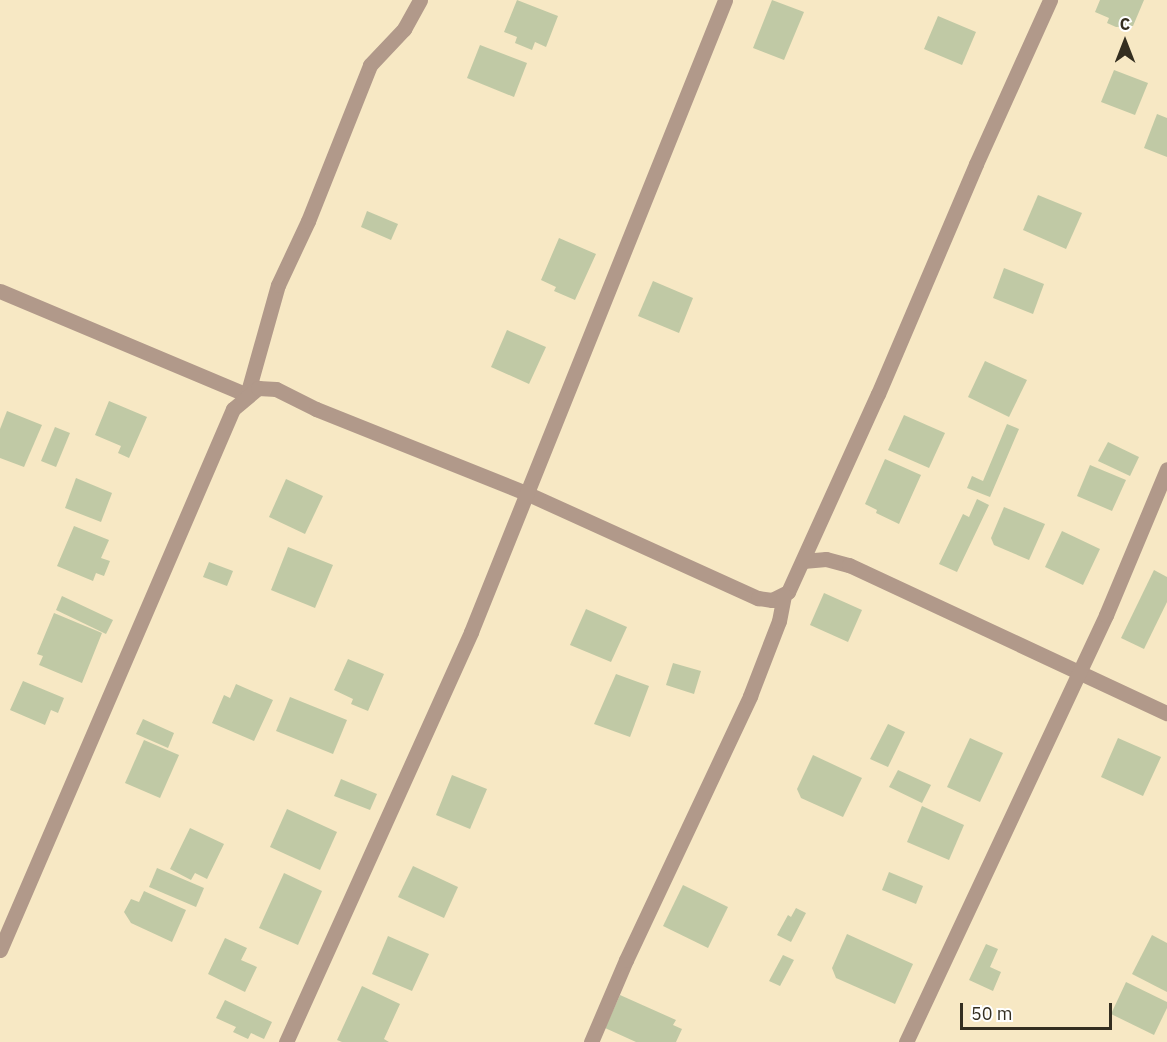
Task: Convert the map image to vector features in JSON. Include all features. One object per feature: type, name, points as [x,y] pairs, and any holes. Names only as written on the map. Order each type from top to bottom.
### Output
[{"type":"street","points":[[247,395],[278,285],[308,221],[370,65],[404,29],[420,0]]},
{"type":"street","points":[[286,1042],[471,632],[724,0]]},
{"type":"street","points":[[591,1042],[631,949],[750,696],[779,621],[784,595],[794,582],[1050,0]]},
{"type":"street","points":[[0,291],[247,395]]},
{"type":"street","points":[[0,950],[233,409],[258,388],[276,389],[316,408],[526,493],[758,598],[772,600],[784,595]]},
{"type":"street","points":[[906,1042],[1079,673],[1167,469]]},
{"type":"street","points":[[803,561],[826,559],[849,565],[1167,713]]},
{"type":"building","points":[[517,0],[558,16],[546,47],[535,42],[532,50],[515,43],[517,37],[504,32]]},
{"type":"building","points":[[772,0],[804,12],[784,60],[753,48]]},
{"type":"building","points":[[1100,0],[1144,0],[1133,26],[1116,27],[1107,23],[1109,18],[1095,12]]},
{"type":"building","points":[[938,16],[976,32],[962,65],[924,49]]},
{"type":"building","points":[[480,45],[527,63],[514,97],[467,78]]},
{"type":"building","points":[[1114,70],[1148,83],[1135,115],[1101,102]]},
{"type":"building","points":[[1157,114],[1167,118],[1167,157],[1144,148]]},
{"type":"building","points":[[1038,195],[1082,213],[1066,249],[1023,230]]},
{"type":"building","points":[[367,211],[398,224],[391,240],[361,227]]},
{"type":"building","points":[[559,238],[596,254],[575,300],[554,291],[556,287],[541,280]]},
{"type":"building","points":[[1004,268],[1044,284],[1033,314],[993,298]]},
{"type":"building","points":[[653,281],[693,298],[679,333],[638,316]]},
{"type":"building","points":[[507,330],[546,347],[529,384],[491,367]]},
{"type":"building","points":[[985,361],[1027,380],[1009,417],[968,397]]},
{"type":"building","points":[[109,401],[147,417],[129,458],[118,453],[121,446],[95,435]]},
{"type":"building","points":[[7,411],[42,425],[24,467],[0,458],[0,429]]},
{"type":"building","points":[[904,415],[945,433],[929,468],[888,450]]},
{"type":"building","points":[[1007,424],[1019,429],[990,497],[967,488],[972,476],[983,481]]},
{"type":"building","points":[[55,427],[70,433],[56,467],[41,461]]},
{"type":"building","points":[[1108,442],[1139,457],[1130,476],[1098,461]]},
{"type":"building","points":[[885,459],[921,475],[899,524],[876,513],[877,510],[865,504]]},
{"type":"building","points":[[1090,465],[1126,480],[1112,511],[1077,496]]},
{"type":"building","points":[[76,478],[112,493],[101,522],[65,508]]},
{"type":"building","points":[[286,479],[323,496],[305,534],[269,517]]},
{"type":"building","points":[[977,499],[989,505],[957,572],[939,564],[963,514],[969,517]]},
{"type":"building","points":[[1004,507],[1045,524],[1029,560],[994,545],[991,538]]},
{"type":"building","points":[[74,526],[109,540],[101,558],[110,561],[104,576],[96,573],[93,581],[57,566]]},
{"type":"building","points":[[1062,531],[1100,549],[1083,585],[1045,567]]},
{"type":"building","points":[[288,547],[333,565],[315,608],[271,590]]},
{"type":"building","points":[[209,562],[233,571],[227,586],[203,577]]},
{"type":"building","points":[[1154,570],[1167,577],[1167,602],[1144,649],[1121,638]]},
{"type":"building","points":[[824,593],[862,610],[848,642],[810,625]]},
{"type":"building","points":[[62,596],[113,620],[106,634],[56,610]]},
{"type":"building","points":[[586,609],[627,627],[611,662],[570,645]]},
{"type":"building","points":[[54,613],[102,633],[82,683],[39,665],[43,656],[37,654]]},
{"type":"building","points":[[348,659],[384,674],[368,711],[351,704],[353,699],[334,690]]},
{"type":"building","points":[[673,663],[701,671],[694,694],[666,685]]},
{"type":"building","points":[[616,674],[649,686],[630,737],[594,724]]},
{"type":"building","points":[[23,681],[64,698],[58,713],[51,710],[45,725],[10,710]]},
{"type":"building","points":[[236,684],[273,700],[254,741],[212,723],[224,695],[230,698]]},
{"type":"building","points":[[290,697],[347,720],[333,754],[276,731]]},
{"type":"building","points":[[143,719],[174,733],[168,748],[136,734]]},
{"type":"building","points":[[888,724],[905,732],[888,767],[870,759]]},
{"type":"building","points":[[970,738],[1003,753],[980,802],[947,787]]},
{"type":"building","points":[[1118,738],[1161,757],[1143,796],[1101,777]]},
{"type":"building","points":[[144,740],[179,755],[160,798],[125,783]]},
{"type":"building","points":[[813,755],[862,778],[843,817],[801,798],[797,789]]},
{"type":"building","points":[[898,770],[931,785],[922,803],[889,787]]},
{"type":"building","points":[[452,775],[487,789],[470,829],[436,815]]},
{"type":"building","points":[[341,779],[377,794],[370,810],[334,796]]},
{"type":"building","points":[[922,806],[964,825],[949,860],[907,842]]},
{"type":"building","points":[[287,809],[337,832],[320,870],[270,847]]},
{"type":"building","points":[[190,828],[224,844],[207,879],[195,873],[191,880],[170,869]]},
{"type":"building","points":[[413,866],[458,887],[444,918],[398,897]]},
{"type":"building","points":[[157,868],[204,888],[196,907],[149,887]]},
{"type":"building","points":[[889,872],[923,886],[916,904],[882,890]]},
{"type":"building","points":[[284,873],[322,891],[298,945],[259,928]]},
{"type":"building","points":[[683,885],[728,907],[708,948],[663,926]]},
{"type":"building","points":[[144,891],[186,910],[172,942],[131,923],[124,912],[131,899],[139,902]]},
{"type":"building","points":[[796,908],[806,913],[791,942],[777,935],[788,915],[791,917]]},
{"type":"building","points":[[847,934],[913,964],[895,1004],[836,978],[832,968]]},
{"type":"building","points":[[1152,935],[1167,943],[1167,992],[1132,974]]},
{"type":"building","points":[[388,936],[429,954],[412,991],[372,974]]},
{"type":"building","points":[[225,938],[247,948],[241,960],[257,967],[245,992],[208,974]]},
{"type":"building","points":[[986,944],[998,949],[990,967],[1001,972],[993,991],[969,980]]},
{"type":"building","points":[[783,955],[794,960],[780,986],[769,981]]},
{"type":"building","points":[[1126,982],[1167,1002],[1167,1008],[1154,1035],[1111,1014]]},
{"type":"building","points":[[362,986],[400,1004],[384,1039],[389,1042],[342,1042],[337,1040]]},
{"type":"building","points":[[620,995],[676,1020],[673,1025],[682,1029],[676,1042],[636,1042],[605,1028]]},
{"type":"building","points":[[225,1000],[272,1022],[264,1039],[251,1033],[248,1039],[233,1032],[236,1027],[216,1018]]}]
